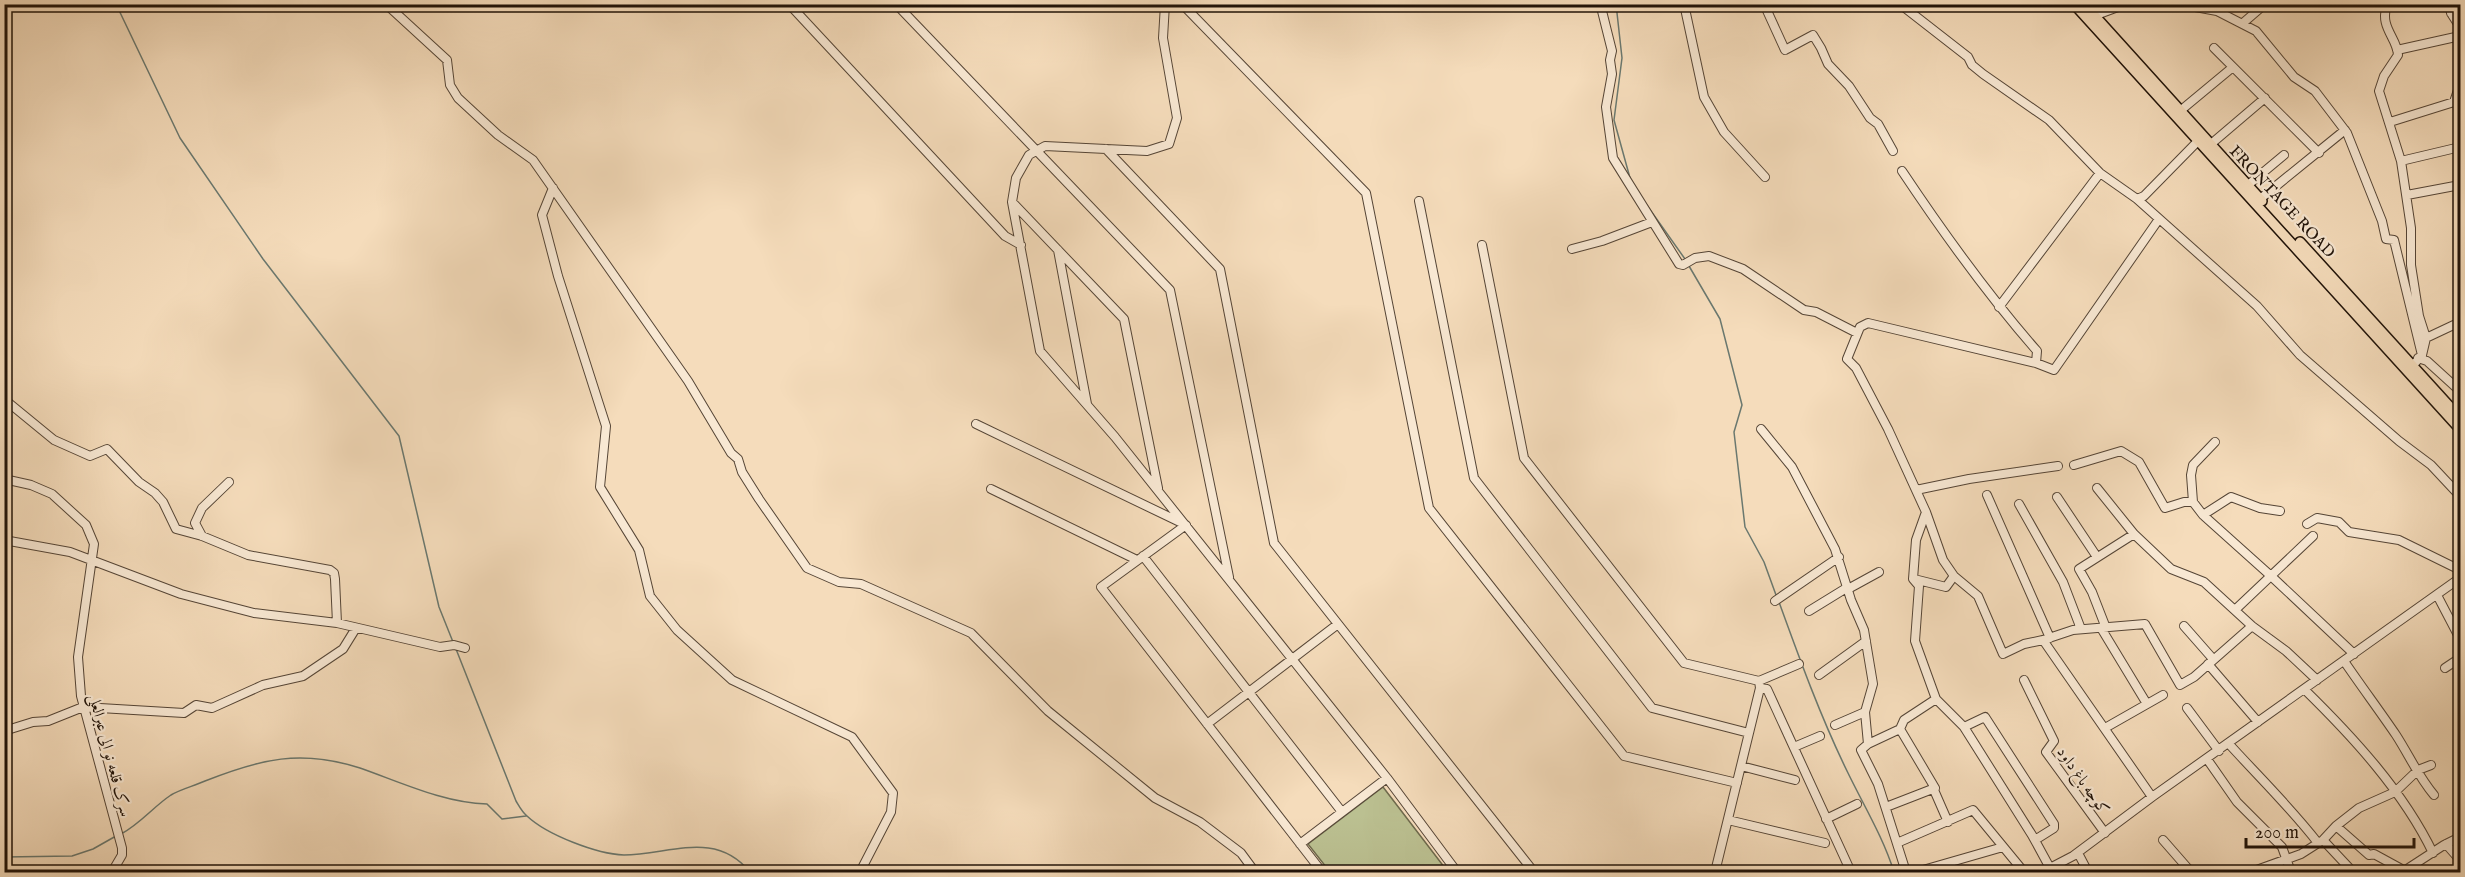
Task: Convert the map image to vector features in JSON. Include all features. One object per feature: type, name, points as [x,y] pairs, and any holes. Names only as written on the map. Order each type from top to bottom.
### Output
[{"type":"main road","points":[[2074,4],[2091,17],[2198,141],[2416,362],[2460,429]]},
{"type":"main road","name":"FRONTAGE ROAD","points":[[2084,4],[2091,17],[2211,144],[2260,200],[2416,362],[2460,418]]},
{"type":"street","points":[[386,4],[447,60],[450,86],[458,98],[498,135],[533,160],[688,381],[738,459],[742,472],[759,499],[807,568],[839,582],[861,584],[971,633],[1048,711],[1155,798],[1200,822],[1241,853],[1255,873]]},
{"type":"street","points":[[789,4],[1005,236],[1021,245]]},
{"type":"street","points":[[896,4],[1170,290],[1230,580]]},
{"type":"street","points":[[1165,4],[1164,38],[1177,118],[1169,144],[1147,151],[1045,146],[1029,155],[1016,178],[1012,202],[1040,351],[1088,405],[1230,580],[1387,778],[1457,873]]},
{"type":"street","points":[[1182,4],[1366,193],[1429,508],[1624,756],[1737,783]]},
{"type":"street","points":[[1684,4],[1704,97],[1724,132],[1765,177]]},
{"type":"street","points":[[1764,4],[1785,50],[1813,35],[1828,64],[1849,86],[1870,118],[1878,124],[1893,151]]},
{"type":"street","points":[[1899,4],[1968,57],[1972,65],[1983,74],[2049,120],[2100,173],[2137,199],[2257,306],[2301,355],[2399,441],[2431,465],[2460,496]]},
{"type":"street","points":[[2091,17],[2126,4]]},
{"type":"street","points":[[2180,4],[2217,10],[2256,31],[2294,77],[2315,91],[2345,130],[2382,221],[2386,239],[2394,240],[2416,362]]},
{"type":"street","points":[[2243,23],[2265,4]]},
{"type":"street","points":[[2387,4],[2386,25],[2398,55],[2384,76],[2379,91],[2401,161],[2407,195],[2412,244],[2411,265],[2419,316],[2426,338],[2416,362]]},
{"type":"street","points":[[2450,9],[2460,12]]},
{"type":"street","points":[[2450,9],[2460,27]]},
{"type":"street","points":[[1602,11],[1612,51],[1610,60],[1612,74],[1606,107],[1613,158],[1678,264],[1683,265],[1695,258],[1709,256],[1743,269],[1804,310],[1816,312],[1857,333]]},
{"type":"street","points":[[2397,50],[2460,36]]},
{"type":"street","points":[[2214,48],[2319,153]]},
{"type":"street","points":[[2180,111],[2233,67]]},
{"type":"street","points":[[2390,122],[2454,102],[2458,99],[2460,84]]},
{"type":"street","points":[[2211,144],[2265,98]]},
{"type":"street","points":[[2260,200],[2345,130]]},
{"type":"street","points":[[2137,199],[2144,196],[2198,141]]},
{"type":"street","points":[[2401,161],[2460,147]]},
{"type":"street","points":[[1106,149],[1220,269],[1274,543],[1534,873]]},
{"type":"street","points":[[2248,185],[2284,155]]},
{"type":"street","points":[[1902,171],[1948,239],[1999,307],[2037,351],[2036,363]]},
{"type":"street","points":[[1999,307],[2100,173]]},
{"type":"street","points":[[2407,195],[2460,185]]},
{"type":"street","points":[[553,188],[542,215],[558,276],[606,426],[600,487],[639,550],[650,596],[676,630],[732,680],[852,737],[893,793],[891,812],[860,873]]},
{"type":"street","points":[[1419,201],[1474,478],[1652,708],[1749,733]]},
{"type":"street","points":[[1012,202],[1124,319],[1158,491]]},
{"type":"street","points":[[2159,219],[2054,370],[2036,363],[1868,323],[1860,327],[1847,359],[1856,368],[1888,429],[1926,512],[1943,560],[1954,576],[1978,596],[2003,654],[2024,644],[2073,630],[2146,625],[2181,685],[2194,677],[2252,626]]},
{"type":"street","points":[[1572,249],[1602,241],[1652,222]]},
{"type":"street","points":[[1482,246],[1524,458],[1684,663],[1767,689],[1851,873]]},
{"type":"street","points":[[1058,250],[1088,405]]},
{"type":"street","points":[[2426,338],[2460,322]]},
{"type":"street","points":[[2416,362],[2427,361],[2460,391]]},
{"type":"street","points":[[4,399],[54,440],[90,456],[107,450],[139,482],[163,501],[174,528],[202,536],[248,555],[330,570],[334,573],[335,579],[337,623]]},
{"type":"street","points":[[976,424],[1185,525]]},
{"type":"street","points":[[1761,429],[1792,467],[1839,557],[1864,630],[1873,684],[1864,712],[1868,744]]},
{"type":"street","points":[[2215,442],[2193,465],[2191,475],[2193,502],[2203,515],[2354,654]]},
{"type":"street","points":[[2074,465],[2121,451],[2139,462],[2164,508],[2184,502],[2193,502]]},
{"type":"street","points":[[1916,490],[2058,465]]},
{"type":"street","name":"سرک قلعه نو الی عبرالعلی","points":[[4,479],[30,485],[52,494],[86,525],[94,544],[82,615],[78,657],[83,707],[122,848],[122,855],[112,873]]},
{"type":"street","points":[[202,536],[195,523],[202,508],[229,482]]},
{"type":"street","points":[[2097,488],[2134,534],[2171,569],[2204,582],[2317,680]]},
{"type":"street","points":[[991,489],[1140,558],[1249,692],[1342,812]]},
{"type":"street","points":[[1987,495],[2046,639],[2152,797]]},
{"type":"street","points":[[2057,497],[2097,557]]},
{"type":"street","points":[[2203,515],[2231,497],[2260,508],[2280,511]]},
{"type":"street","points":[[2019,504],[2063,582],[2081,629]]},
{"type":"street","points":[[1926,512],[1916,540],[1913,579],[1919,586],[1915,641],[1936,699],[1964,727],[2035,840],[2049,870],[2078,853],[2152,797],[2460,578]]},
{"type":"street","points":[[2307,524],[2317,518],[2339,522],[2344,529],[2349,531],[2399,540],[2460,570]]},
{"type":"street","points":[[1185,525],[1101,587],[1322,873]]},
{"type":"street","points":[[2134,534],[2079,568],[2092,592],[2104,628],[2147,704]]},
{"type":"street","points":[[2236,609],[2313,536]]},
{"type":"street","points":[[4,540],[70,552],[181,594],[254,613],[337,623],[440,647],[454,645],[465,648]]},
{"type":"street","points":[[1775,601],[1839,557]]},
{"type":"street","points":[[1809,611],[1879,572]]},
{"type":"street","points":[[1913,579],[1946,587],[1954,576]]},
{"type":"street","points":[[2437,595],[2460,639]]},
{"type":"street","points":[[1207,724],[1338,624]]},
{"type":"street","points":[[2184,626],[2258,722]]},
{"type":"street","points":[[4,731],[33,722],[48,721],[83,707],[184,713],[196,705],[212,708],[263,685],[303,676],[343,649],[356,628]]},
{"type":"street","points":[[1819,675],[1866,641]]},
{"type":"street","points":[[2445,668],[2460,658]]},
{"type":"street","points":[[2344,661],[2395,734],[2418,770],[2420,779],[2434,795]]},
{"type":"street","points":[[1732,873],[1715,871],[1760,685],[1798,664]]},
{"type":"street","name":"کوچه باغ داود","points":[[2024,680],[2054,741],[2046,752],[2105,833]]},
{"type":"street","points":[[2304,689],[2340,724],[2395,792],[2424,835],[2433,854]]},
{"type":"street","points":[[2105,728],[2163,695]]},
{"type":"street","points":[[1906,873],[1886,807],[1872,770],[1866,764],[1861,750],[1868,744],[1900,729],[1904,720],[1936,699]]},
{"type":"street","points":[[2187,708],[2219,751]]},
{"type":"street","points":[[1835,725],[1864,712]]},
{"type":"street","points":[[1964,727],[1985,717],[2054,824],[2054,828],[2035,840]]},
{"type":"street","points":[[1900,729],[1934,786],[1948,822]]},
{"type":"street","points":[[1794,747],[1820,736]]},
{"type":"street","points":[[2229,744],[2321,842],[2354,873]]},
{"type":"street","points":[[2207,759],[2237,802],[2282,848],[2291,873]]},
{"type":"street","points":[[2251,873],[2263,871],[2287,861],[2321,842],[2336,826],[2359,808],[2395,792],[2418,770],[2431,765]]},
{"type":"street","points":[[1741,766],[1795,780]]},
{"type":"street","points":[[1300,844],[1387,778]]},
{"type":"street","points":[[1886,807],[1934,790]]},
{"type":"street","points":[[1826,819],[1857,804]]},
{"type":"street","points":[[1897,843],[1975,810],[2024,873]]},
{"type":"street","points":[[1728,820],[1825,843]]},
{"type":"street","points":[[2336,826],[2369,855],[2374,854],[2406,872],[2460,837]]},
{"type":"street","points":[[2163,840],[2191,873]]},
{"type":"street","points":[[2446,844],[2460,860]]},
{"type":"street","points":[[1916,873],[2003,847]]},
{"type":"street","points":[[2078,853],[2088,873]]},
{"type":"green space","points":[[1383,787],[1448,872],[1330,872],[1308,844]]},
{"type":"waterway","points":[[116,4],[180,138],[263,259],[399,436],[439,607],[453,642]]},
{"type":"waterway","points":[[1616,4],[1622,58],[1614,120],[1630,178]]},
{"type":"waterway","points":[[1646,204],[1685,259]]},
{"type":"waterway","points":[[1689,266],[1720,319],[1742,405],[1734,432],[1745,527],[1764,562],[1776,595]]},
{"type":"waterway","points":[[1779,602],[1829,731],[1879,834],[1894,872]]},
{"type":"waterway","points":[[456,649],[516,801],[524,813],[536,823],[573,842],[613,854],[641,854],[691,847],[722,851],[736,859],[750,872]]},
{"type":"waterway","points":[[121,834],[179,791],[244,767],[281,759],[300,758],[339,762],[438,796],[487,804],[502,819],[526,816]]},
{"type":"waterway","points":[[4,857],[72,856],[93,849],[116,836]]}]
